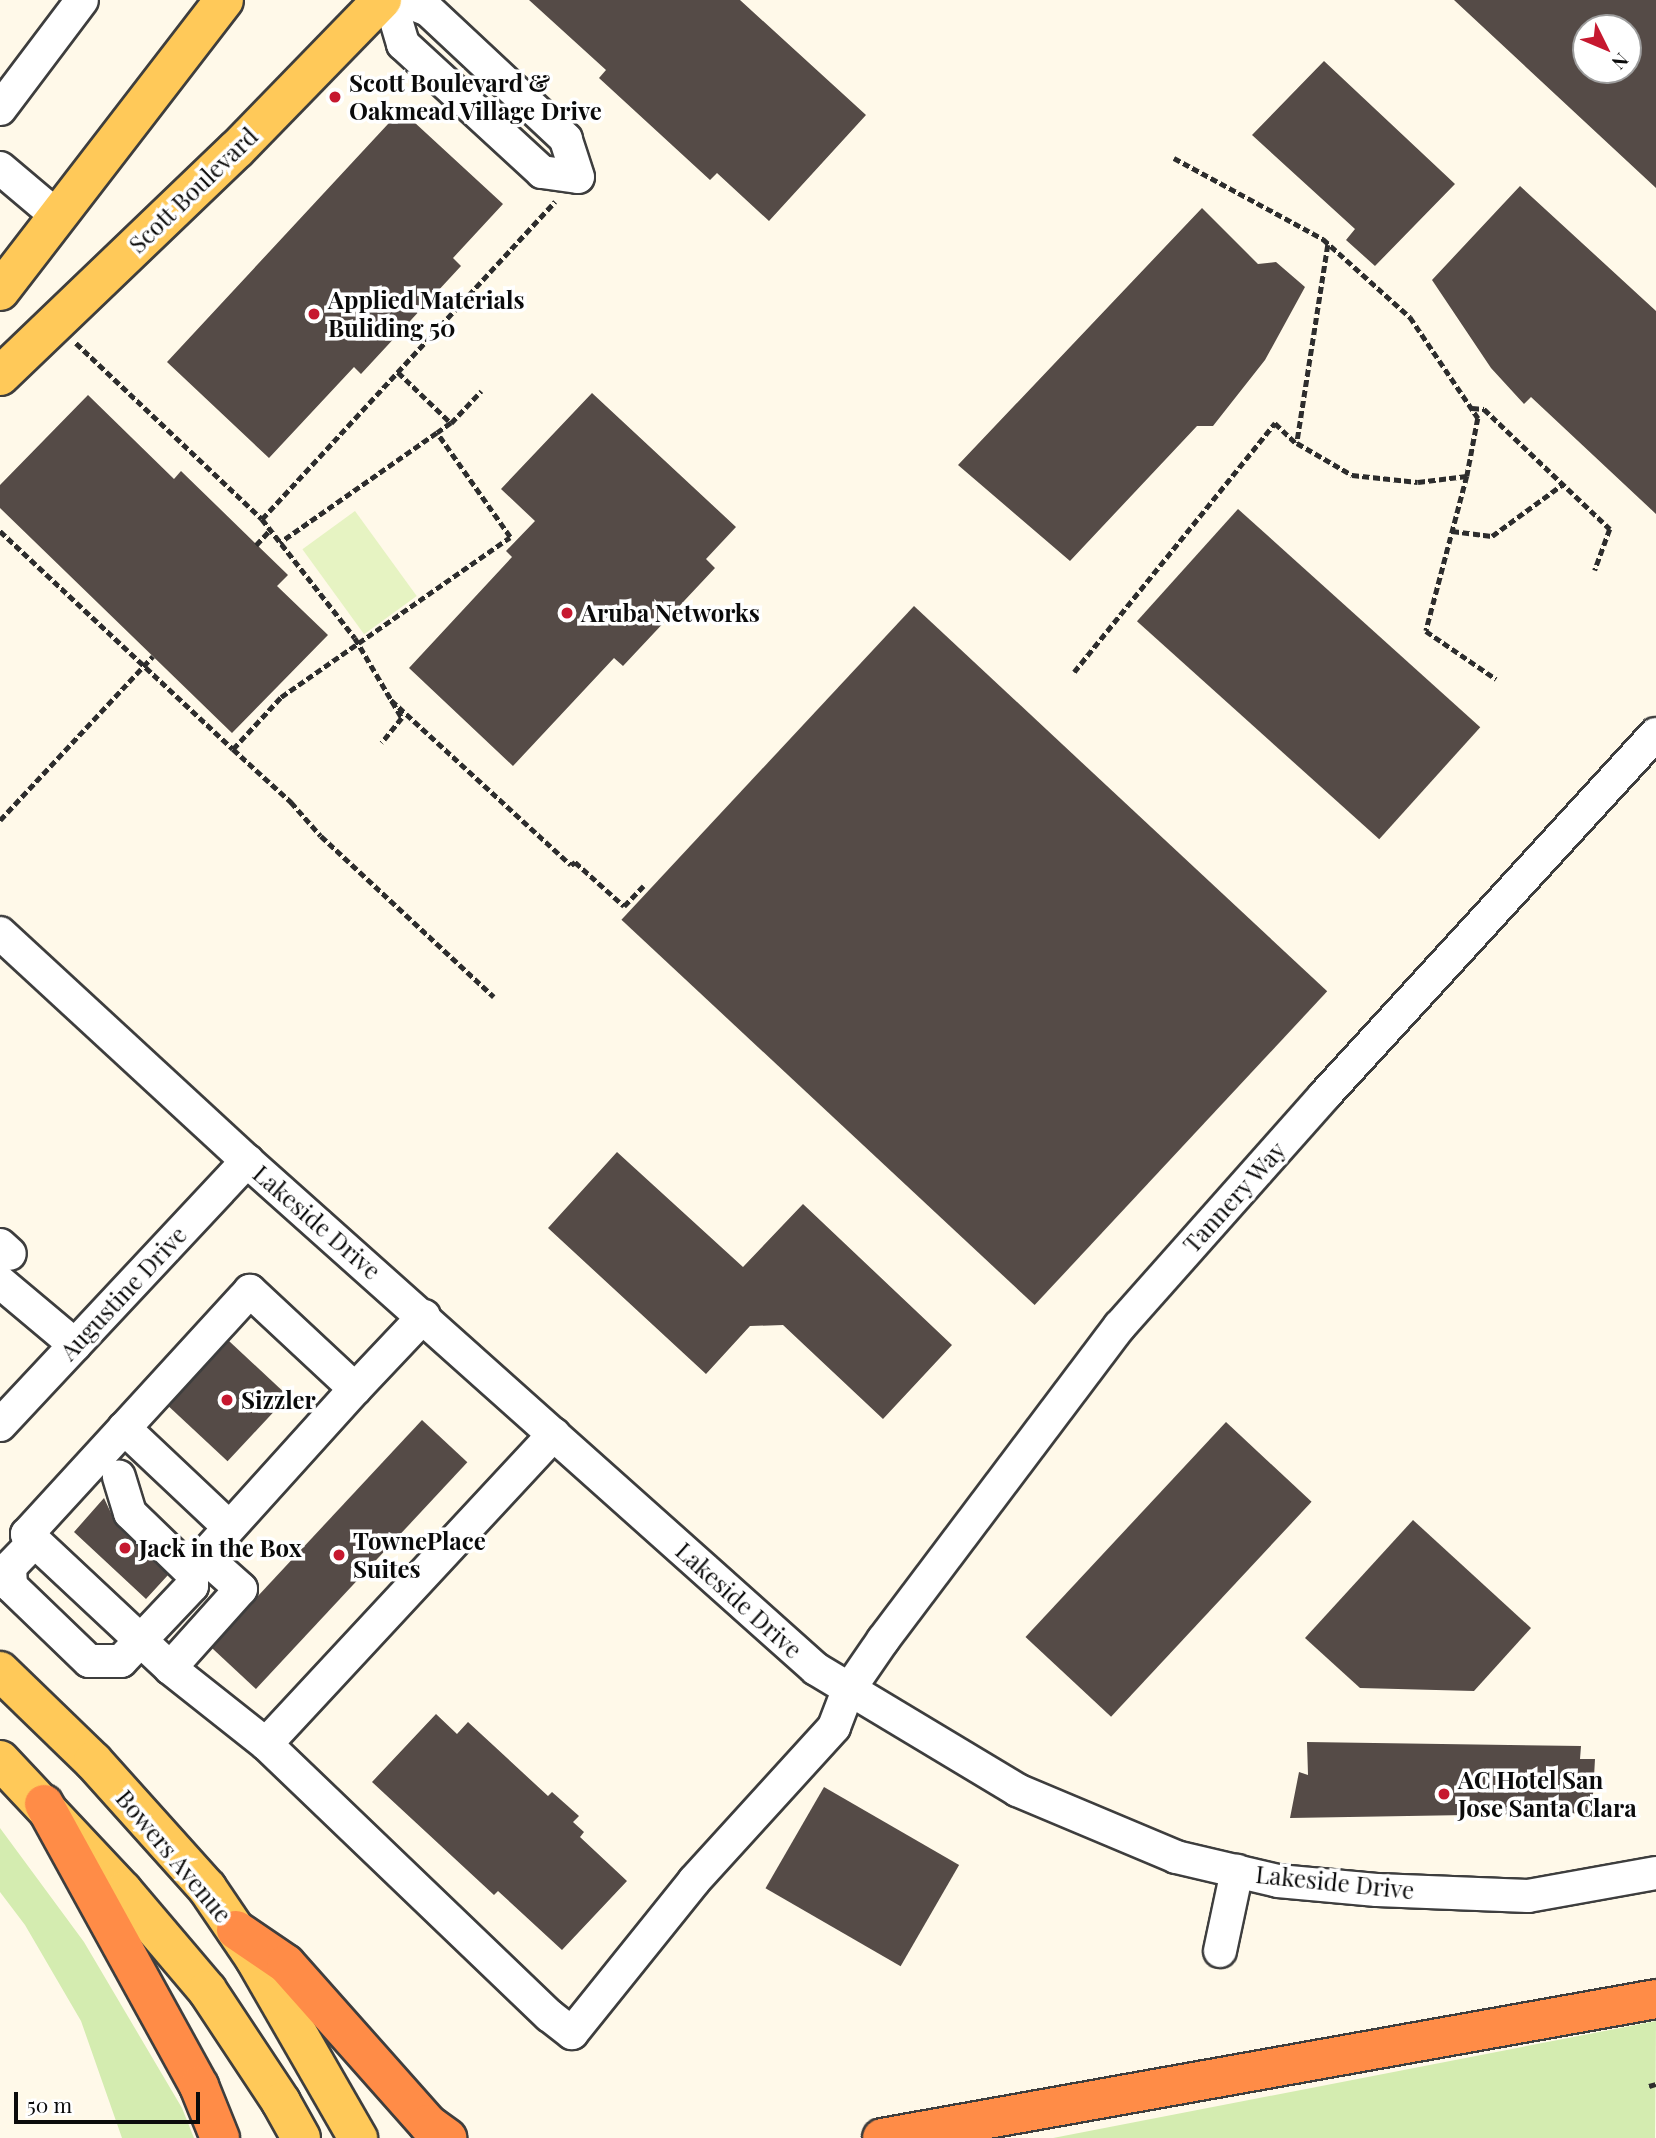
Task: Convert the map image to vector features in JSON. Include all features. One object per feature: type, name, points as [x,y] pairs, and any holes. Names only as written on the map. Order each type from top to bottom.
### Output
[{"type":"highway","points":[[44,1804],[199,2086],[220,2138]]},
{"type":"highway","points":[[236,1930],[286,1964],[428,2124],[447,2138]]},
{"type":"highway","points":[[882,2138],[1656,1999]]},
{"type":"main road","points":[[0,291],[224,0]]},
{"type":"main road","name":"Scott Boulevard","points":[[0,376],[237,149],[382,0]]},
{"type":"main road","name":"Bowers Avenue","points":[[0,1671],[93,1761],[207,1888],[236,1930],[358,2138]]},
{"type":"main road","points":[[0,1760],[44,1804],[207,1990],[281,2102],[301,2138]]},
{"type":"street","points":[[0,109],[82,0]]},
{"type":"street","points":[[390,0],[403,44],[542,172],[578,177],[566,139],[428,10],[403,0]]},
{"type":"street","points":[[0,168],[58,217]]},
{"type":"street","name":"Tannery Way","points":[[266,1744],[572,2033],[694,1881],[834,1727],[848,1691],[883,1640],[1120,1326],[1324,1096],[1656,734]]},
{"type":"street","name":"Lakeside Drive","points":[[0,933],[247,1161],[424,1316],[816,1669],[848,1691],[1017,1790],[1176,1857],[1278,1881],[1365,1889],[1528,1896],[1656,1873]]},
{"type":"street","name":"Augustine Drive","points":[[0,1425],[247,1161]]},
{"type":"street","points":[[3,1260],[75,1345]]},
{"type":"street","points":[[355,1389],[250,1291],[27,1534],[170,1668],[266,1744],[554,1434]]},
{"type":"street","points":[[170,1668],[241,1590],[204,1556],[424,1316]]},
{"type":"street","points":[[124,1428],[229,1527]]},
{"type":"street","points":[[35,1541],[10,1567],[11,1586],[89,1661],[121,1661],[192,1586],[192,1573],[130,1513],[119,1477]]},
{"type":"street","points":[[1220,1951],[1237,1871]]},
{"type":"path","points":[[1174,158],[1328,244],[1410,317],[1478,418],[1467,476],[1426,631],[1496,679]]},
{"type":"path","points":[[262,519],[578,177]]},
{"type":"path","points":[[1297,443],[1328,244]]},
{"type":"path","points":[[71,338],[262,519],[357,643],[402,718],[382,743]]},
{"type":"path","points":[[398,372],[451,423]]},
{"type":"path","points":[[280,543],[451,423],[481,391]]},
{"type":"path","points":[[1471,408],[1484,409],[1611,529],[1595,570]]},
{"type":"path","points":[[1074,672],[1275,423],[1297,443],[1352,475],[1418,482],[1467,476]]},
{"type":"path","points":[[233,749],[281,697],[510,537],[437,433]]},
{"type":"path","points":[[1452,531],[1492,536],[1563,484]]},
{"type":"path","points":[[256,545],[270,530]]},
{"type":"path","points":[[0,531],[291,802],[321,836],[494,997]]},
{"type":"path","points":[[0,820],[153,656]]},
{"type":"path","points":[[391,700],[571,865],[575,862],[624,906],[642,886]]},
{"type":"path","points":[[1649,2086],[1656,2084]]},
{"type":"green space","points":[[355,511],[417,596],[364,634],[302,549]]},
{"type":"green space","points":[[0,1828],[84,1942],[182,2108],[194,2138],[122,2138],[81,2021],[25,1925],[0,1892]]},
{"type":"green space","points":[[1656,2021],[1655,2138],[1053,2138]]},
{"type":"building","points":[[529,0],[740,0],[866,115],[769,221],[717,173],[710,180],[599,78],[606,70]]},
{"type":"building","points":[[1454,0],[1656,0],[1656,188]]},
{"type":"building","points":[[1324,61],[1455,184],[1375,266],[1346,240],[1355,229],[1252,135]]},
{"type":"building","name":"Applied Materials Buliding 50","points":[[401,110],[503,204],[453,258],[461,266],[361,374],[354,367],[269,458],[167,362]]},
{"type":"building","points":[[1520,186],[1656,311],[1656,514],[1531,397],[1524,404],[1491,368],[1432,280]]},
{"type":"building","points":[[1202,208],[1258,264],[1276,262],[1305,287],[1265,360],[1213,426],[1197,426],[1070,561],[958,465]]},
{"type":"building","name":"Aruba Networks","points":[[592,393],[736,527],[706,559],[715,568],[623,666],[614,658],[513,766],[409,668],[512,557],[506,551],[535,521],[501,489]]},
{"type":"building","points":[[88,395],[174,479],[181,471],[288,575],[277,586],[328,635],[232,733],[0,508],[0,485]]},
{"type":"building","points":[[1238,509],[1480,727],[1379,839],[1137,621]]},
{"type":"building","points":[[914,606],[1327,991],[1035,1305],[621,920]]},
{"type":"building","points":[[617,1152],[743,1267],[803,1204],[952,1345],[883,1419],[783,1325],[750,1326],[706,1374],[548,1228]]},
{"type":"building","name":"Sizzler","points":[[229,1341],[288,1396],[228,1461],[168,1406]]},
{"type":"building","name":"TownePlace Suites","points":[[422,1420],[467,1462],[256,1689],[211,1647]]},
{"type":"building","points":[[1226,1422],[1312,1502],[1111,1717],[1025,1637]]},
{"type":"building","name":"Jack in the Box","points":[[104,1498],[117,1526],[168,1575],[146,1599],[74,1532]]},
{"type":"building","points":[[1413,1520],[1531,1628],[1474,1691],[1360,1688],[1305,1638]]},
{"type":"building","points":[[436,1714],[457,1734],[468,1722],[548,1796],[552,1792],[579,1816],[573,1822],[584,1832],[580,1837],[627,1881],[562,1950],[498,1891],[494,1895],[372,1782]]},
{"type":"building","name":"AC Hotel San Jose Santa Clara","points":[[1307,1742],[1581,1746],[1580,1759],[1595,1759],[1592,1813],[1290,1818],[1299,1772],[1308,1775]]},
{"type":"building","points":[[824,1787],[959,1865],[901,1966],[766,1888]]},
{"type":"place","name":"Scott Boulevard & Oakmead Village Drive","points":[[335,97]]},
{"type":"place","name":"Applied Materials Buliding 50","points":[[314,314]]},
{"type":"place","name":"Aruba Networks","points":[[567,613]]},
{"type":"place","name":"Sizzler","points":[[227,1400]]},
{"type":"place","name":"Jack in the Box","points":[[125,1548]]},
{"type":"place","name":"TownePlace Suites","points":[[339,1555]]},
{"type":"place","name":"AC Hotel San Jose Santa Clara","points":[[1444,1794]]}]
